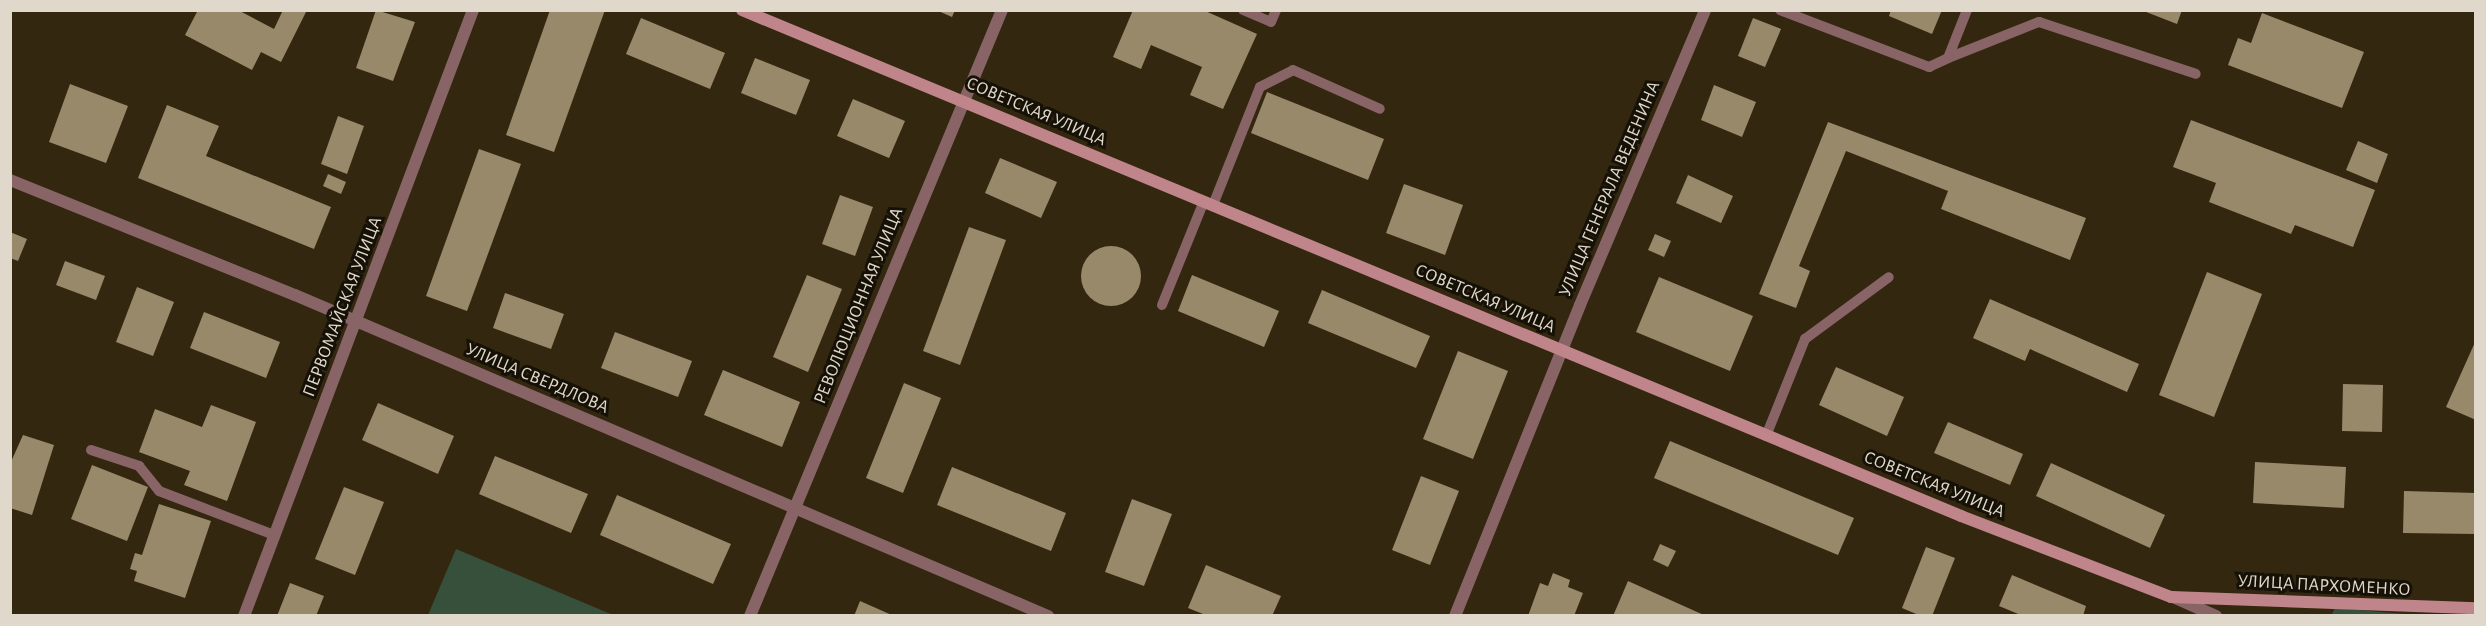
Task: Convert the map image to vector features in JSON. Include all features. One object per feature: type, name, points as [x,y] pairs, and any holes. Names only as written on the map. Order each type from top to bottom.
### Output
[{"type":"street","name":"ПЕРВОМАЙСКАЯ УЛИЦА","points":[[244,615],[357,323],[473,10]]},
{"type":"street","name":"СОВЕТСКАЯ УЛИЦА","points":[[742,10],[1766,436],[2216,615]]},
{"type":"street","name":"РЕВОЛЮЦИОННАЯ УЛИЦА","points":[[750,615],[962,100],[1002,10]]},
{"type":"street","name":"УЛИЦА ГЕНЕРАЛА ВЕДЕНИНА","points":[[1455,615],[1561,351],[1705,10]]},
{"type":"street","name":"УЛИЦА СВЕРДЛОВА","points":[[10,180],[357,323],[1048,615]]},
{"type":"street","name":"УЛИЦА ПАРХОМЕНКО","points":[[2171,597],[2475,608]]},
{"type":"lane","points":[[1243,10],[1271,22],[1276,10]]},
{"type":"lane","points":[[1780,10],[1929,67],[2039,22],[2196,74]]},
{"type":"lane","points":[[1948,58],[1967,10]]},
{"type":"lane","points":[[1162,305],[1260,87],[1293,69],[1380,109]]},
{"type":"lane","points":[[1766,436],[1805,339],[1889,277]]},
{"type":"lane","points":[[92,450],[139,466],[159,491],[274,536]]},
{"type":"green space","points":[[456,549],[613,615],[428,615]]},
{"type":"green space","points":[[2335,608],[2416,615],[2331,616]]},
{"type":"building","points":[[198,10],[238,10],[274,29],[283,10],[307,10],[281,62],[261,52],[252,70],[185,35]]},
{"type":"building","points":[[376,10],[415,22],[393,81],[356,68]]},
{"type":"building","points":[[550,10],[605,10],[554,152],[506,135]]},
{"type":"building","points":[[936,10],[955,10],[952,17]]},
{"type":"building","points":[[1133,10],[1203,10],[1257,34],[1223,109],[1190,95],[1202,67],[1151,45],[1141,69],[1113,57]]},
{"type":"building","points":[[1891,10],[1942,10],[1932,34],[1889,16]]},
{"type":"building","points":[[2141,10],[2182,10],[2177,24]]},
{"type":"building","points":[[2262,13],[2364,52],[2342,108],[2228,65],[2238,38],[2251,43]]},
{"type":"building","points":[[641,18],[725,53],[710,89],[626,54]]},
{"type":"building","points":[[1753,18],[1781,29],[1765,67],[1738,56]]},
{"type":"building","points":[[755,58],[810,80],[796,115],[741,93]]},
{"type":"building","points":[[70,84],[128,106],[106,163],[49,142]]},
{"type":"building","points":[[1714,85],[1756,102],[1742,137],[1701,120]]},
{"type":"building","points":[[1267,92],[1384,139],[1368,180],[1251,133]]},
{"type":"building","points":[[853,99],[905,121],[889,158],[837,136]]},
{"type":"building","points":[[167,105],[219,126],[206,156],[331,207],[314,249],[138,178]]},
{"type":"building","points":[[338,116],[364,126],[347,174],[321,164]]},
{"type":"building","points":[[2191,120],[2375,190],[2353,247],[2295,225],[2291,234],[2209,202],[2216,183],[2173,167]]},
{"type":"building","points":[[1828,122],[2086,218],[2070,260],[1941,209],[1948,191],[1846,151],[1799,266],[1810,271],[1796,308],[1759,294]]},
{"type":"building","points":[[2358,141],[2388,154],[2377,183],[2346,170]]},
{"type":"building","points":[[479,149],[521,164],[467,311],[426,296]]},
{"type":"building","points":[[1000,158],[1057,182],[1041,218],[985,193]]},
{"type":"building","points":[[328,174],[346,182],[341,194],[323,186]]},
{"type":"building","points":[[1688,175],[1733,196],[1721,223],[1676,203]]},
{"type":"building","points":[[1404,184],[1463,205],[1445,255],[1386,233]]},
{"type":"building","points":[[840,195],[873,207],[855,256],[822,244]]},
{"type":"building","points":[[969,227],[1006,240],[960,365],[923,351]]},
{"type":"building","points":[[10,232],[27,239],[18,261],[10,258]]},
{"type":"building","points":[[1655,234],[1671,241],[1664,257],[1648,250]]},
{"type":"building","points":[[1111,246],[1128,251],[1136,259],[1141,276],[1136,293],[1128,301],[1111,306],[1094,301],[1086,293],[1081,276],[1086,259],[1094,251]]},
{"type":"building","points":[[65,261],[105,276],[96,300],[56,285]]},
{"type":"building","points":[[2207,272],[2262,294],[2214,417],[2159,395]]},
{"type":"building","points":[[807,275],[842,289],[808,372],[773,357]]},
{"type":"building","points":[[1192,275],[1279,311],[1264,347],[1178,311]]},
{"type":"building","points":[[1659,277],[1753,316],[1730,371],[1636,332]]},
{"type":"building","points":[[137,287],[174,302],[153,356],[116,342]]},
{"type":"building","points":[[1322,290],[1430,336],[1416,368],[1308,323]]},
{"type":"building","points":[[505,293],[564,314],[551,349],[493,328]]},
{"type":"building","points":[[1990,299],[2139,364],[2127,392],[2030,349],[2025,361],[1973,338]]},
{"type":"building","points":[[204,312],[280,342],[266,378],[190,348]]},
{"type":"building","points":[[615,332],[692,361],[678,397],[601,368]]},
{"type":"building","points":[[2476,340],[2476,420],[2446,407]]},
{"type":"building","points":[[1458,351],[1508,371],[1473,459],[1423,439]]},
{"type":"building","points":[[1836,367],[1904,397],[1887,436],[1819,405]]},
{"type":"building","points":[[723,370],[800,402],[782,447],[704,415]]},
{"type":"building","points":[[904,383],[941,398],[903,493],[866,478]]},
{"type":"building","points":[[2343,384],[2383,385],[2382,432],[2342,431]]},
{"type":"building","points":[[378,403],[454,436],[438,474],[362,440]]},
{"type":"building","points":[[211,405],[256,422],[227,501],[184,485],[190,471],[139,452],[155,409],[202,427]]},
{"type":"building","points":[[1948,422],[2023,454],[2010,485],[1934,453]]},
{"type":"building","points":[[23,435],[54,445],[32,515],[10,508],[10,464]]},
{"type":"building","points":[[1670,441],[1854,518],[1838,555],[1654,478]]},
{"type":"building","points":[[495,456],[588,494],[571,533],[479,494]]},
{"type":"building","points":[[2255,462],[2346,467],[2344,508],[2253,503]]},
{"type":"building","points":[[2051,463],[2165,515],[2150,548],[2036,496]]},
{"type":"building","points":[[92,465],[148,487],[127,541],[71,519]]},
{"type":"building","points":[[952,467],[1066,513],[1051,551],[937,505]]},
{"type":"building","points":[[1421,476],[1459,491],[1430,565],[1392,550]]},
{"type":"building","points":[[344,487],[384,502],[355,575],[315,559]]},
{"type":"building","points":[[2404,491],[2476,493],[2476,534],[2403,533]]},
{"type":"building","points":[[617,495],[731,544],[713,584],[600,535]]},
{"type":"building","points":[[1132,499],[1172,514],[1144,586],[1105,572]]},
{"type":"building","points":[[159,504],[211,521],[185,598],[134,581],[137,571],[130,569],[135,553],[142,555]]},
{"type":"building","points":[[1660,544],[1676,551],[1668,567],[1653,560]]},
{"type":"building","points":[[1926,547],[1955,558],[1932,616],[1921,616],[1902,608]]},
{"type":"building","points":[[1206,565],[1281,596],[1272,616],[1208,616],[1188,608]]},
{"type":"building","points":[[1553,573],[1570,580],[1568,587],[1583,593],[1574,616],[1528,616],[1540,583],[1548,586]]},
{"type":"building","points":[[2012,575],[2086,606],[2083,616],[2023,616],[1999,606]]},
{"type":"building","points":[[1628,581],[1706,616],[1613,616]]},
{"type":"building","points":[[290,583],[324,596],[316,616],[277,616]]},
{"type":"building","points":[[860,601],[894,616],[854,616]]}]
